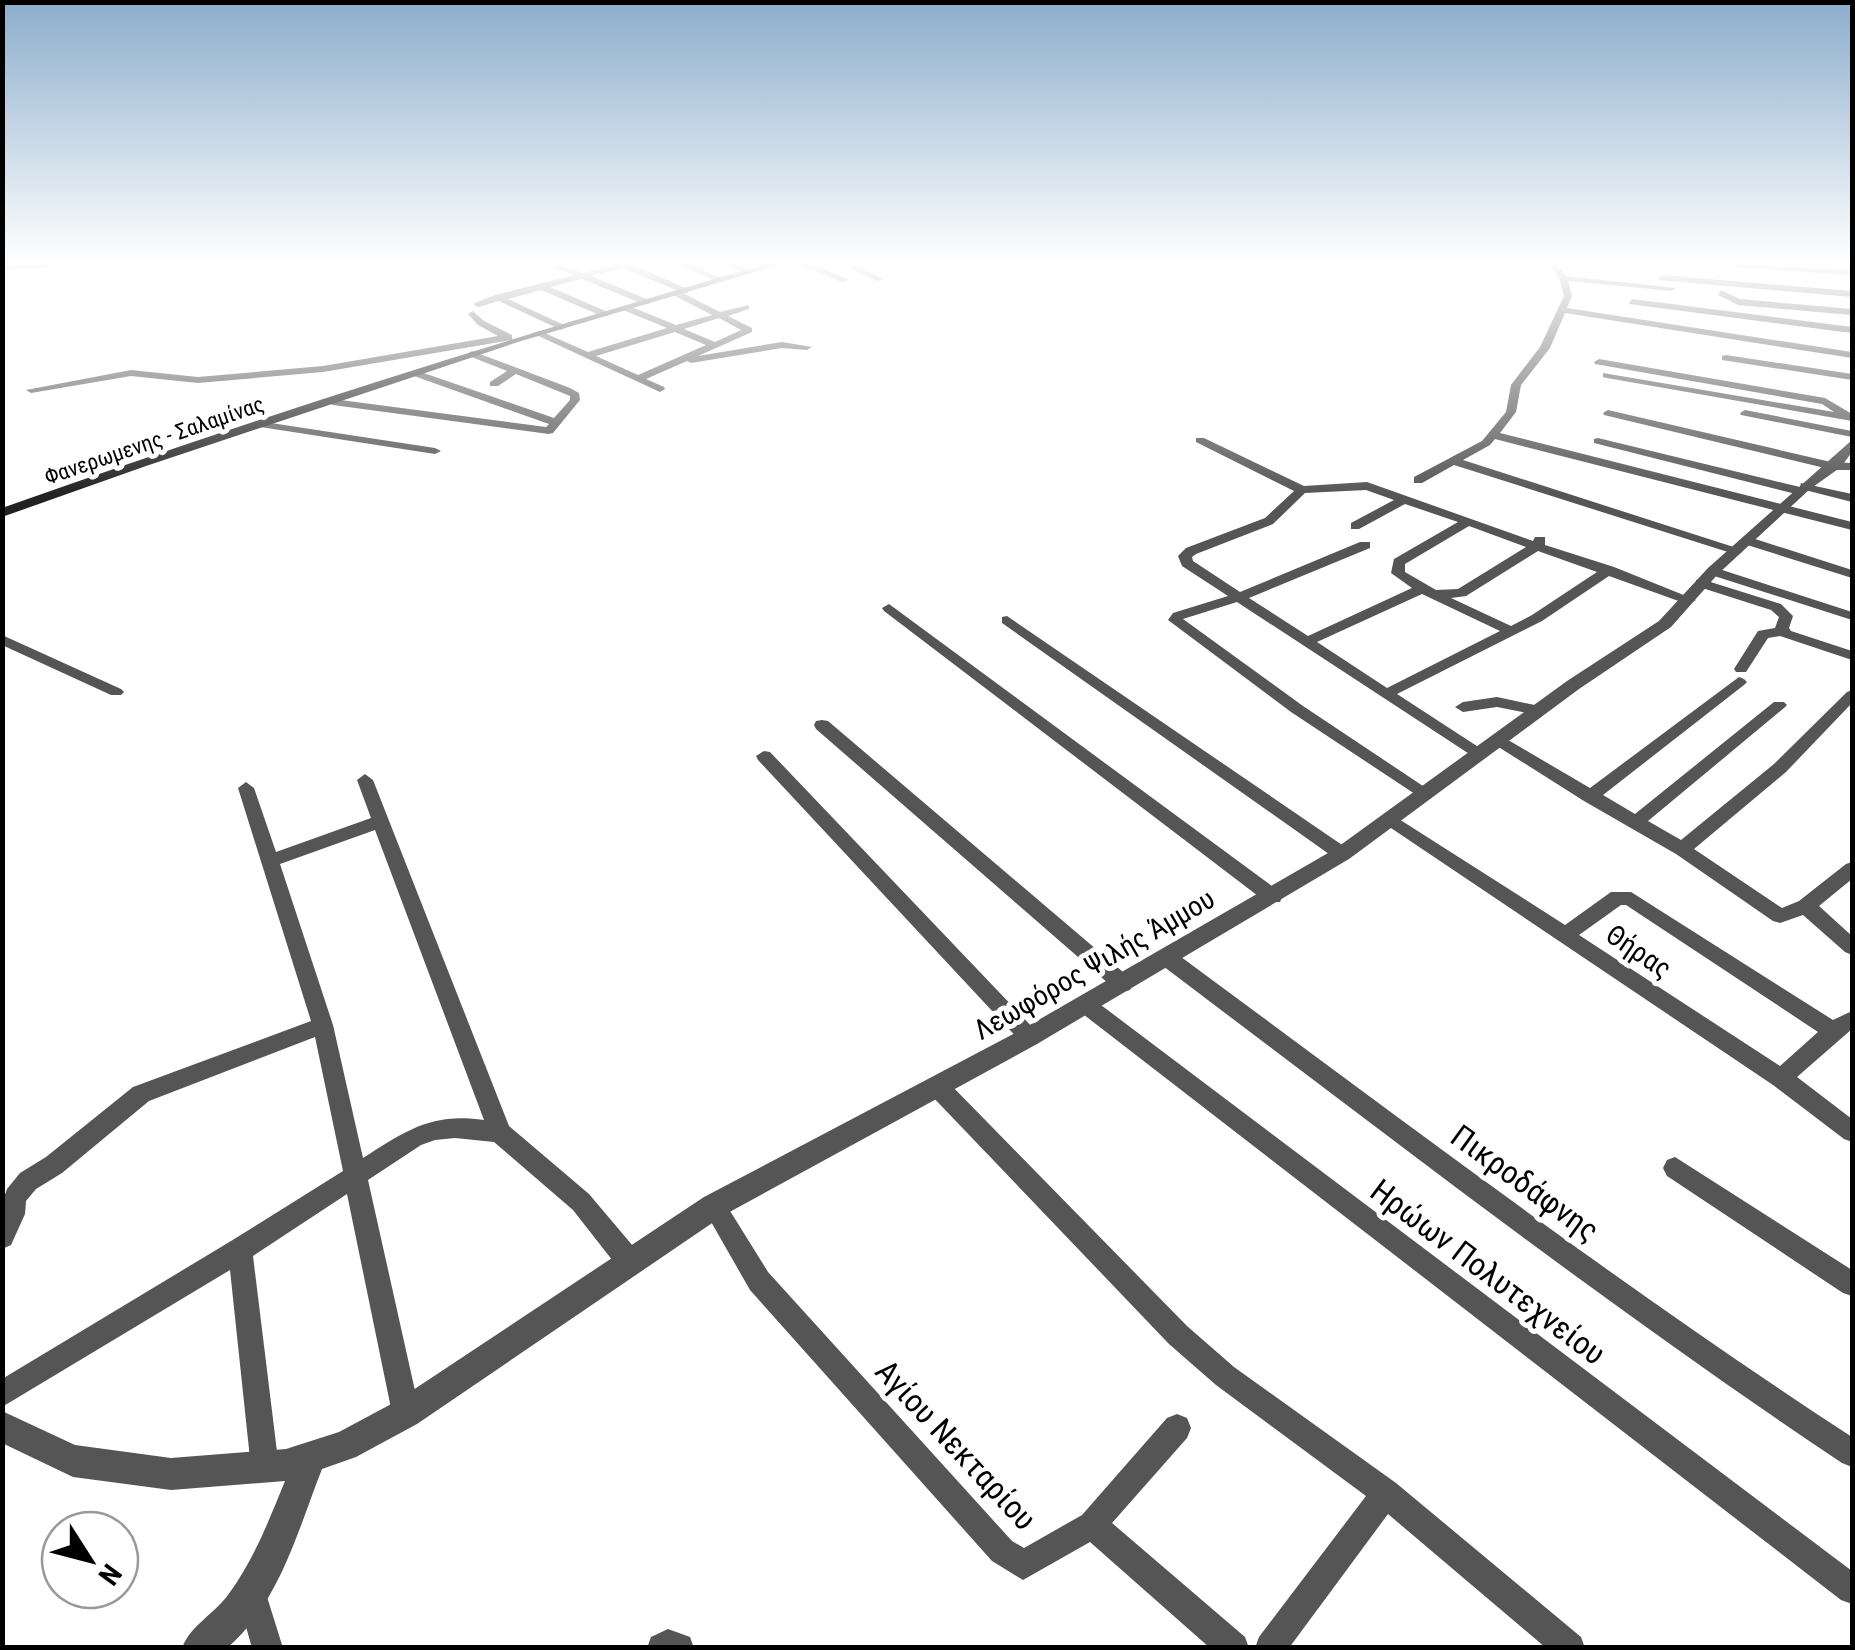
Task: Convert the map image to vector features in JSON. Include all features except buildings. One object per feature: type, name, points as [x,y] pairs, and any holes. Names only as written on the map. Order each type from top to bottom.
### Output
[{"type":"main road","name":"Φανερωμενης - Σαλαμίνας","points":[[2,514],[507,341]]},
{"type":"street","points":[[31,390],[131,372],[198,380],[323,369],[499,341]]},
{"type":"street","points":[[553,341],[660,389]]},
{"type":"street","points":[[586,356],[633,341]]},
{"type":"street","points":[[703,341],[736,353]]},
{"type":"street","points":[[637,379],[723,341]]},
{"type":"street","points":[[1494,434],[1494,428],[1515,406],[1516,385],[1549,341]]},
{"type":"street","points":[[1762,341],[1852,355]]},
{"type":"street","points":[[676,362],[782,345],[807,347]]},
{"type":"street","points":[[472,354],[576,397]]},
{"type":"street","points":[[1726,358],[1852,377]]},
{"type":"street","points":[[1601,368],[1850,418]]},
{"type":"street","points":[[494,384],[515,370]]},
{"type":"street","points":[[418,374],[556,422]]},
{"type":"street","points":[[1630,390],[1852,434]]},
{"type":"street","points":[[483,422],[576,397]]},
{"type":"street","points":[[333,402],[549,431],[576,397]]},
{"type":"street","points":[[1608,413],[1840,466]]},
{"type":"street","points":[[258,424],[435,450]]},
{"type":"street","points":[[1418,480],[1494,434],[1852,526]]},
{"type":"street","points":[[1200,440],[1302,490],[1360,484],[1516,538],[1522,532],[1534,533],[1540,539],[1538,545],[1460,592],[1429,592],[1306,642]]},
{"type":"street","points":[[1598,441],[1852,498]]},
{"type":"street","name":"Λεωφόρος Ψιλής Άμμου","points":[[2,1426],[73,1461],[171,1474],[265,1468],[310,1459],[345,1446],[406,1413],[714,1206],[1029,1038],[1342,854],[1538,710],[1656,630],[1803,488],[1840,466],[1852,444]]},
{"type":"street","points":[[1453,461],[1852,574]]},
{"type":"street","points":[[1302,490],[1269,521],[1185,556],[1188,563],[1386,694],[1682,848],[1768,912],[1790,916],[1852,869]]},
{"type":"street","points":[[1355,526],[1406,498]]},
{"type":"street","points":[[1469,521],[1399,562],[1398,572],[1429,592],[1508,630]]},
{"type":"street","points":[[1366,545],[1175,620],[1427,794]]},
{"type":"street","points":[[1538,545],[1610,570],[1852,616]]},
{"type":"street","points":[[1386,694],[1537,618],[1610,570]]},
{"type":"street","points":[[1701,585],[1776,607],[1786,616],[1783,631]]},
{"type":"street","points":[[889,608],[1273,897]]},
{"type":"street","points":[[1008,620],[1342,854]]},
{"type":"street","points":[[1590,797],[1740,675],[1763,634],[1783,631],[1852,656]]},
{"type":"street","points":[[2,639],[116,692]]},
{"type":"street","points":[[1682,848],[1768,778],[1852,695]]},
{"type":"street","points":[[1463,707],[1497,702],[1538,710]]},
{"type":"street","points":[[1635,823],[1779,706]]},
{"type":"street","points":[[822,725],[1122,984]]},
{"type":"street","points":[[764,756],[1029,1038]]},
{"type":"street","points":[[365,780],[500,1133],[580,1202],[629,1261]]},
{"type":"street","points":[[246,788],[323,1025],[406,1413]]},
{"type":"street","name":"Θήρας","points":[[1391,820],[1781,1078],[1852,1132]]},
{"type":"street","points":[[270,861],[381,822]]},
{"type":"street","points":[[1565,935],[1618,897],[1632,900],[1843,1025],[1781,1078]]},
{"type":"street","points":[[1806,906],[1852,947]]},
{"type":"street","name":"Πικροδάφνης","points":[[1166,957],[1466,1181],[1764,1395],[1852,1453]]},
{"type":"street","name":"Ηρώων Πολυτεχνείου","points":[[1086,1005],[1852,1589]]},
{"type":"street","points":[[2,1237],[13,1214],[14,1197],[28,1181],[141,1094],[323,1025]]},
{"type":"street","points":[[937,1086],[1178,1335],[1225,1376],[1386,1493],[1570,1648]]},
{"type":"street","points":[[2,1394],[431,1129],[459,1125],[500,1133]]},
{"type":"street","points":[[1675,1168],[1852,1284]]},
{"type":"street","name":"Αγίου Νεκταρίου","points":[[714,1206],[759,1281],[1002,1551],[1023,1565],[1092,1525]]},
{"type":"street","points":[[240,1250],[265,1468]]},
{"type":"street","points":[[1177,1428],[1092,1525],[1234,1648]]},
{"type":"street","points":[[198,1648],[221,1632],[252,1595],[310,1459]]},
{"type":"street","points":[[1270,1648],[1386,1493]]},
{"type":"street","points":[[252,1595],[268,1648]]},
{"type":"street","points":[[662,1648],[668,1644],[679,1648]]}]
